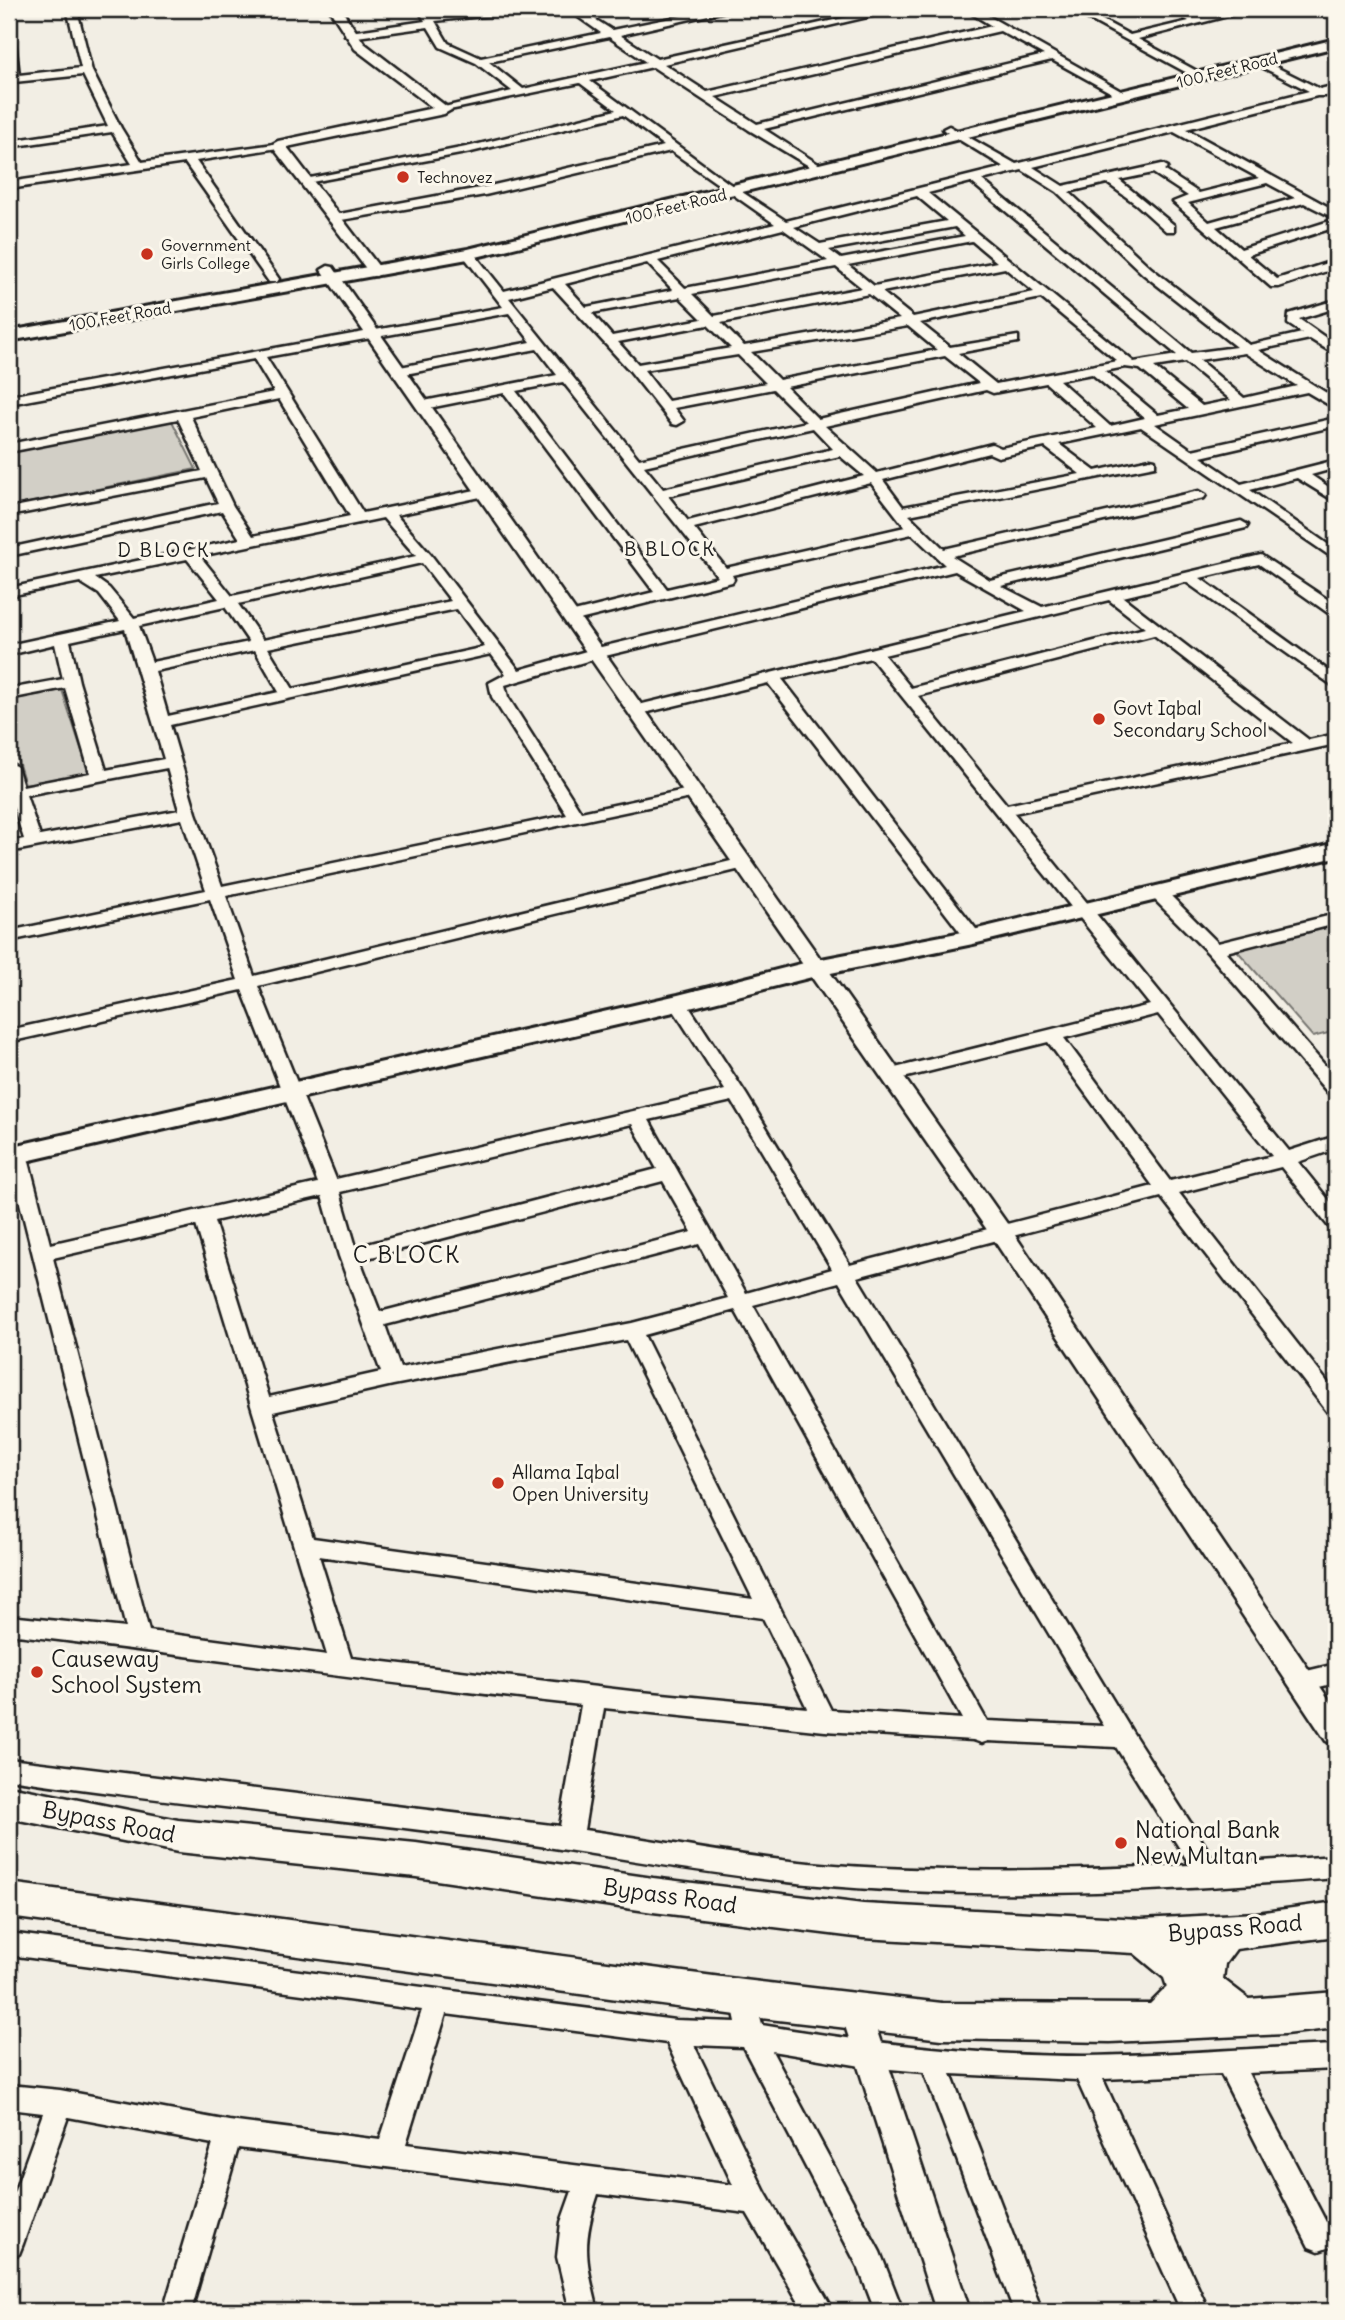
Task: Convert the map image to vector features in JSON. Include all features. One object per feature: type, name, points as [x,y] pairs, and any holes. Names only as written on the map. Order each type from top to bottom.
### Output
[{"type":"main road","name":"100 Feet Road","points":[[9,336],[332,274],[468,254],[1194,73],[1336,35]]},
{"type":"main road","name":"100 Feet Road","points":[[1194,73],[1260,62],[1336,43]]},
{"type":"main road","name":"100 Feet Road","points":[[372,267],[729,188]]},
{"type":"main road","name":"100 Feet Road","points":[[9,326],[273,279],[332,274]]},
{"type":"main road","points":[[13,1155],[678,1003],[816,968],[973,937],[1336,850]]},
{"type":"main road","name":"Bypass Road","points":[[9,1802],[178,1836],[416,1860],[653,1895],[863,1921],[1035,1933],[1141,1936],[1257,1930],[1336,1919]]},
{"type":"main road","points":[[9,1900],[748,2016],[855,2010],[942,2021],[1110,2024],[1245,2018],[1336,2010]]},
{"type":"main road","points":[[1227,1931],[1206,1958],[1202,1980],[1214,2001],[1245,2018]]},
{"type":"main road","points":[[1141,1936],[1178,1964],[1187,1983],[1183,2000],[1169,2015],[1157,2022]]},
{"type":"street","points":[[81,9],[73,13],[87,71],[115,128],[138,165]]},
{"type":"street","points":[[335,9],[359,46],[444,110]]},
{"type":"street","points":[[350,35],[428,17],[520,9]]},
{"type":"street","points":[[572,9],[815,166]]},
{"type":"street","points":[[661,9],[679,19]]},
{"type":"street","points":[[480,61],[730,9]]},
{"type":"street","points":[[845,9],[860,17]]},
{"type":"street","points":[[9,186],[278,145],[897,9]]},
{"type":"street","points":[[969,9],[1117,92]]},
{"type":"street","points":[[1074,9],[1194,73]]},
{"type":"street","points":[[1175,9],[1198,21]]},
{"type":"street","points":[[1130,38],[1250,9]]},
{"type":"street","points":[[428,17],[444,45],[480,61],[521,93]]},
{"type":"street","points":[[703,96],[1003,27]]},
{"type":"street","points":[[9,33],[12,80],[87,71]]},
{"type":"street","points":[[753,128],[1054,56]]},
{"type":"street","points":[[1260,62],[1336,101]]},
{"type":"street","points":[[581,79],[729,188],[817,248],[993,389],[1127,363]]},
{"type":"street","points":[[501,296],[1336,88]]},
{"type":"street","points":[[305,182],[471,149],[623,112]]},
{"type":"street","points":[[9,144],[115,128]]},
{"type":"street","points":[[1176,128],[1336,216]]},
{"type":"street","points":[[954,132],[1061,190],[1147,271],[1247,349],[1336,405]]},
{"type":"street","points":[[278,145],[372,267]]},
{"type":"street","points":[[334,219],[485,191],[673,147]]},
{"type":"street","points":[[188,158],[273,279]]},
{"type":"street","points":[[1061,190],[1159,168],[1197,197]]},
{"type":"street","points":[[973,178],[1242,402]]},
{"type":"street","points":[[1109,179],[1140,201],[1170,228]]},
{"type":"street","points":[[1269,179],[1179,202],[1275,284],[1336,264]]},
{"type":"street","points":[[919,192],[1131,366],[1247,349],[1310,335]]},
{"type":"street","points":[[1208,226],[1305,199]]},
{"type":"street","points":[[817,248],[958,223]]},
{"type":"street","points":[[1238,254],[1336,223]]},
{"type":"street","points":[[583,311],[976,237]]},
{"type":"street","points":[[468,254],[727,579],[571,617]]},
{"type":"street","points":[[649,259],[843,451],[875,479],[900,512],[942,554],[988,585],[1041,613]]},
{"type":"street","points":[[610,341],[1008,264]]},
{"type":"street","points":[[332,274],[1000,1231],[1336,1733]]},
{"type":"street","points":[[556,282],[635,368],[677,421]]},
{"type":"street","points":[[635,368],[744,352],[1044,294]]},
{"type":"street","points":[[1334,347],[1297,326],[1293,317],[1336,304]]},
{"type":"street","points":[[9,400],[511,309]]},
{"type":"street","points":[[665,406],[948,354],[1013,339]]},
{"type":"street","points":[[400,371],[540,344]]},
{"type":"street","points":[[258,355],[359,519]]},
{"type":"street","points":[[1143,365],[1200,412]]},
{"type":"street","points":[[1094,369],[1151,423],[1190,455],[1336,556]]},
{"type":"street","points":[[424,405],[566,377]]},
{"type":"street","points":[[1049,378],[1108,431]]},
{"type":"street","points":[[635,464],[989,385]]},
{"type":"street","points":[[685,526],[992,448],[998,453],[1309,388]]},
{"type":"street","points":[[508,389],[664,596]]},
{"type":"street","points":[[9,448],[281,395]]},
{"type":"street","points":[[183,415],[226,506],[250,543]]},
{"type":"street","points":[[1190,455],[1336,422]]},
{"type":"street","points":[[1048,443],[1092,476]]},
{"type":"street","points":[[659,494],[843,451]]},
{"type":"street","points":[[900,512],[1150,463]]},
{"type":"street","points":[[1241,488],[1336,464]]},
{"type":"street","points":[[9,512],[212,473]]},
{"type":"street","points":[[1299,473],[1336,498]]},
{"type":"street","points":[[9,592],[485,492]]},
{"type":"street","points":[[942,554],[1199,495]]},
{"type":"street","points":[[9,552],[226,506]]},
{"type":"street","points":[[387,514],[426,558],[515,676]]},
{"type":"street","points":[[988,585],[1241,525]]},
{"type":"street","points":[[722,573],[916,529]]},
{"type":"street","points":[[191,555],[229,600],[261,645],[288,694]]},
{"type":"street","points":[[9,650],[426,558]]},
{"type":"street","points":[[636,710],[1261,559],[1336,612]]},
{"type":"street","points":[[577,818],[496,689],[497,683],[597,653],[958,566]]},
{"type":"street","points":[[1188,576],[1336,683]]},
{"type":"street","points":[[83,578],[104,591],[130,623],[163,722],[188,813],[248,983],[329,1187],[349,1256],[393,1377]]},
{"type":"street","points":[[1112,595],[1305,746]]},
{"type":"street","points":[[146,668],[460,604]]},
{"type":"street","points":[[906,694],[1156,629]]},
{"type":"street","points":[[62,640],[71,682],[99,775]]},
{"type":"street","points":[[163,722],[495,649]]},
{"type":"street","points":[[873,652],[1336,1222]]},
{"type":"street","points":[[771,676],[973,937]]},
{"type":"street","points":[[9,694],[71,682]]},
{"type":"street","points":[[1002,811],[1336,739]]},
{"type":"street","points":[[16,792],[172,762]]},
{"type":"street","points":[[9,767],[34,843]]},
{"type":"street","points":[[9,936],[694,793]]},
{"type":"street","points":[[9,847],[188,813]]},
{"type":"street","points":[[9,1036],[248,983],[743,863]]},
{"type":"street","points":[[1157,892],[1214,949],[1336,1090]]},
{"type":"street","points":[[1214,949],[1336,919]]},
{"type":"street","points":[[678,1003],[737,1094],[1123,1737],[1211,1876]]},
{"type":"street","points":[[891,1076],[1054,1037],[1164,1007]]},
{"type":"street","points":[[1054,1037],[1166,1190],[1336,1408]]},
{"type":"street","points":[[1315,1066],[1336,1060]]},
{"type":"street","points":[[43,1253],[737,1094]]},
{"type":"street","points":[[637,1116],[982,1733]]},
{"type":"street","points":[[261,1407],[393,1377],[632,1331],[1000,1231],[1286,1159],[1336,1142]]},
{"type":"street","points":[[13,1155],[43,1253],[140,1639]]},
{"type":"street","points":[[349,1256],[667,1173]]},
{"type":"street","points":[[203,1217],[342,1667]]},
{"type":"street","points":[[373,1321],[704,1236]]},
{"type":"street","points":[[632,1331],[825,1721]]},
{"type":"street","points":[[303,1545],[768,1610]]},
{"type":"street","points":[[9,1625],[140,1639],[594,1699],[982,1733],[1123,1737]]},
{"type":"street","points":[[1302,1681],[1336,1674]]},
{"type":"street","points":[[570,1838],[594,1699]]},
{"type":"street","points":[[9,1769],[132,1787],[570,1838],[680,1858],[838,1876],[1019,1882],[1211,1876],[1336,1867]]},
{"type":"street","points":[[9,1944],[675,2032],[748,2016],[867,2055],[933,2061],[1084,2068],[1229,2064],[1336,2057]]},
{"type":"street","points":[[389,2156],[438,1999]]},
{"type":"street","points":[[855,2010],[867,2055],[953,2311]]},
{"type":"street","points":[[748,2016],[775,2085],[870,2262],[889,2311]]},
{"type":"street","points":[[675,2032],[755,2201],[820,2311]]},
{"type":"street","points":[[933,2061],[1028,2311]]},
{"type":"street","points":[[1229,2064],[1319,2237],[1336,2232]]},
{"type":"street","points":[[1084,2068],[1195,2311]]},
{"type":"street","points":[[9,2097],[60,2103],[229,2134],[588,2182],[755,2201]]},
{"type":"street","points":[[9,2244],[60,2103]]},
{"type":"street","points":[[177,2311],[229,2134]]},
{"type":"street","points":[[583,2311],[571,2257],[575,2222],[588,2182]]},
{"type":"shaded area","name":"D BLOCK","points":[[172,421],[196,469],[9,507],[9,453]]},
{"type":"shaded area","points":[[62,690],[89,773],[25,784],[9,732],[9,700]]},
{"type":"shaded area","points":[[1336,920],[1336,1031],[1313,1037],[1234,947]]},
{"type":"place","name":"Technovez","points":[[403,177]]},
{"type":"place","name":"Government Girls College","points":[[147,254]]},
{"type":"place","name":"Govt Iqbal Secondary School","points":[[1099,719]]},
{"type":"place","name":"Allama Iqbal Open University","points":[[498,1483]]},
{"type":"place","name":"Causeway School System","points":[[37,1672]]},
{"type":"place","name":"National Bank New Multan","points":[[1121,1843]]},
{"type":"district","name":"B BLOCK","points":[[670,549]]},
{"type":"district","name":"D BLOCK","points":[[164,550]]},
{"type":"district","name":"C BLOCK","points":[[407,1255]]}]
